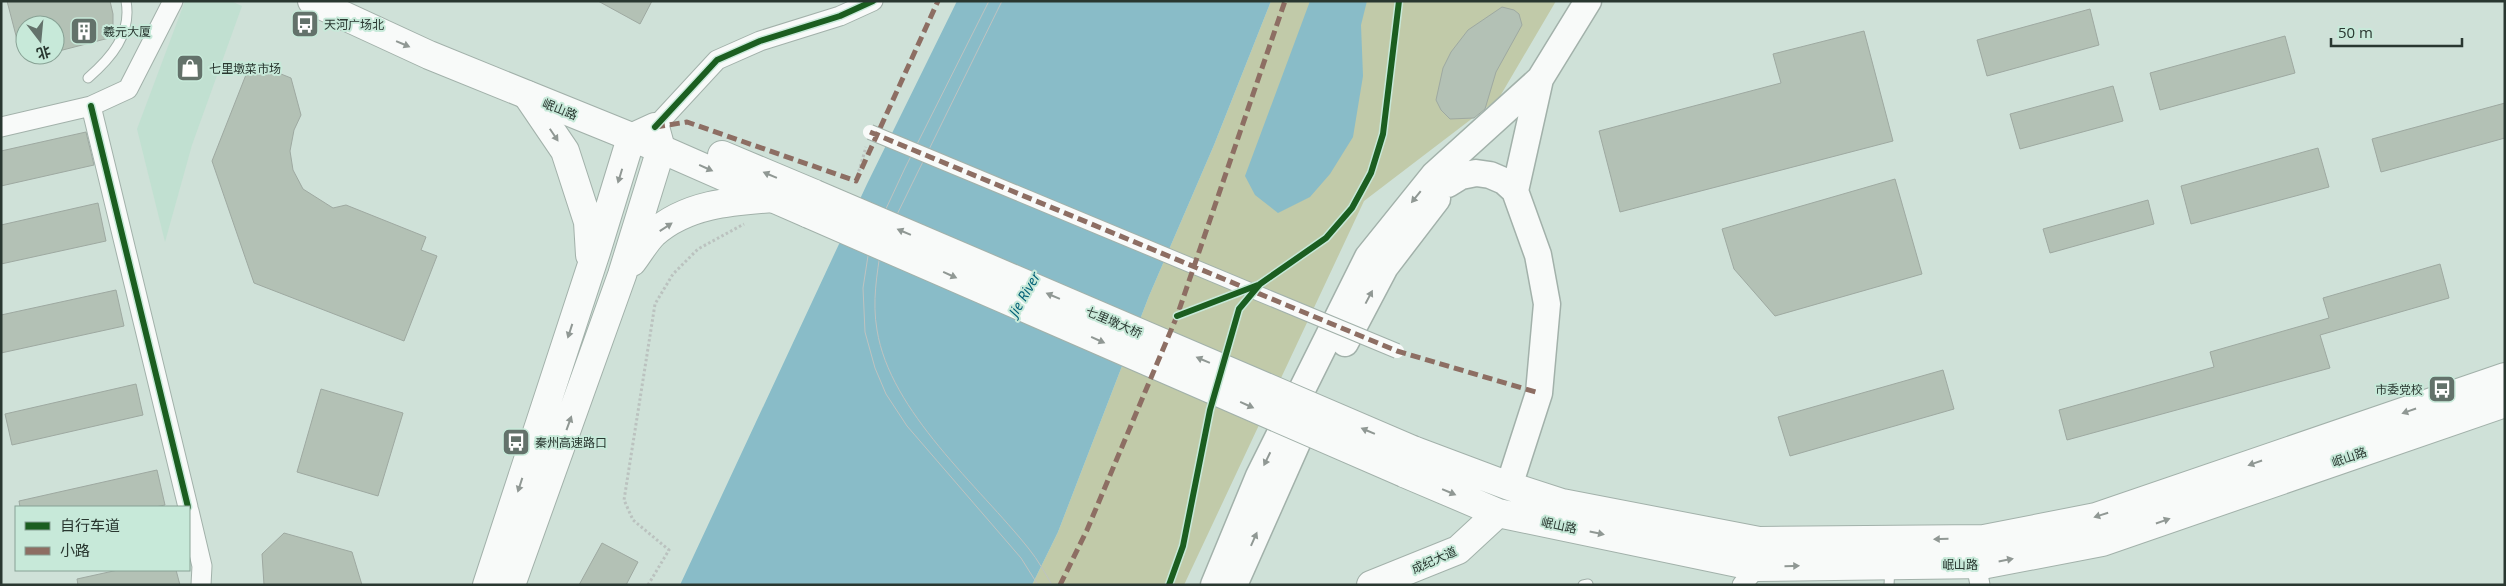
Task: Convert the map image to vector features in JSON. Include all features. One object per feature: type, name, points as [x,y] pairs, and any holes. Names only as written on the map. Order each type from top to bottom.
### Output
[{"type":"main road","name":"岷山路","points":[[312,1],[369,29],[526,95],[649,138],[812,204]]},
{"type":"main road","name":"岷山路","points":[[354,1],[774,198],[812,204]]},
{"type":"main road","points":[[1229,584],[1330,371],[1385,267],[1448,184],[1537,91],[1588,1]]},
{"type":"main road","points":[[1515,191],[1537,91]]},
{"type":"main road","points":[[1229,584],[1259,476],[1368,257],[1434,175],[1537,91]]},
{"type":"main road","points":[[526,95],[567,158],[588,222],[591,266]]},
{"type":"main road","points":[[488,585],[591,266],[649,138]]},
{"type":"main road","points":[[511,585],[622,275],[649,138]]},
{"type":"main road","points":[[1448,184],[1461,176],[1476,173],[1490,175],[1504,181],[1515,191],[1538,255],[1547,304],[1539,393],[1509,486]]},
{"type":"main road","points":[[622,275],[654,234],[686,213],[728,201],[774,198]]},
{"type":"main road","name":"七里墩大桥","points":[[812,204],[1408,462]]},
{"type":"main road","name":"岷山路","points":[[1976,562],[1984,539],[2096,517],[2505,378]]},
{"type":"main road","name":"岷山路","points":[[1408,462],[1509,486],[1753,564],[1976,562],[1987,564],[2102,542],[2505,403]]},
{"type":"main road","name":"岷山路","points":[[1408,462],[1498,513],[1753,564],[1889,575],[1976,562]]},
{"type":"main road","name":"成纪大道","points":[[1371,585],[1458,550],[1498,513]]},
{"type":"main road","name":"成纪大道","points":[[1427,585],[1469,564],[1498,513]]},
{"type":"street","points":[[1,127],[91,106],[128,89],[173,1]]},
{"type":"street","points":[[649,138],[717,60],[760,41],[840,16],[873,1]]},
{"type":"street","points":[[91,106],[187,506]]},
{"type":"street","points":[[870,132],[1398,351]]},
{"type":"street","points":[[190,517],[202,566],[200,585]]},
{"type":"lane","points":[[88,78],[108,61],[122,39],[128,14],[126,1]]},
{"type":"lane","points":[[1583,585],[1588,584]]},
{"type":"path","points":[[856,182],[870,132]]},
{"type":"path","points":[[648,585],[669,550],[633,520],[624,500],[655,304],[673,274],[698,249],[753,219]]},
{"type":"shaded area","name":"七里墩菜市场","points":[[185,1],[231,1],[242,6],[192,145],[165,242],[137,129]]},
{"type":"shaded area","points":[[1271,1],[1556,1],[1499,98],[1364,201],[1184,585],[1032,585],[1058,532],[1149,296],[1214,145]]},
{"type":"water","name":"Jie River","points":[[957,1],[1271,1],[1214,145],[1149,296],[1058,532],[1032,585],[680,585],[867,184]]},
{"type":"water","points":[[1310,1],[1367,1],[1361,25],[1363,76],[1353,137],[1330,174],[1310,197],[1278,213],[1255,195],[1245,176]]},
{"type":"building","name":"羲元大厦","points":[[7,1],[110,1],[113,14],[113,37],[65,49],[65,15],[15,15],[15,32]]},
{"type":"building","points":[[598,1],[652,1],[640,24]]},
{"type":"building","points":[[1502,7],[1514,10],[1519,14],[1522,25],[1496,72],[1485,109],[1474,118],[1450,119],[1441,110],[1436,100],[1443,68],[1451,52],[1468,30]]},
{"type":"building","points":[[2090,9],[2099,45],[1987,76],[1977,40]]},
{"type":"building","points":[[1864,31],[1893,141],[1620,212],[1599,131],[1781,83],[1773,54]]},
{"type":"building","points":[[2285,36],[2295,73],[2160,110],[2150,73]]},
{"type":"building","points":[[251,62],[291,78],[301,115],[294,130],[290,151],[293,170],[303,189],[333,208],[346,205],[426,237],[421,250],[437,256],[404,341],[254,283],[212,161]]},
{"type":"building","points":[[2113,86],[2123,121],[2020,149],[2010,114]]},
{"type":"building","points":[[2505,103],[2505,138],[2381,172],[2372,139]]},
{"type":"building","points":[[86,132],[94,165],[1,186],[1,151]]},
{"type":"building","points":[[2318,148],[2329,187],[2191,224],[2181,186]]},
{"type":"building","points":[[1895,179],[1922,274],[1775,316],[1734,269],[1722,229]]},
{"type":"building","points":[[2148,200],[2154,224],[2050,253],[2043,229]]},
{"type":"building","points":[[98,203],[106,241],[1,264],[1,225]]},
{"type":"building","points":[[2440,264],[2449,298],[2320,335],[2330,368],[2067,440],[2059,410],[2214,367],[2210,352],[2329,318],[2323,298]]},
{"type":"building","points":[[116,290],[124,326],[1,353],[1,315]]},
{"type":"building","points":[[1943,370],[1954,409],[1790,456],[1778,417]]},
{"type":"building","points":[[136,384],[143,415],[12,445],[5,414]]},
{"type":"building","points":[[321,389],[403,413],[378,496],[297,472]]},
{"type":"building","points":[[157,470],[165,505],[20,506],[19,501]]},
{"type":"building","points":[[284,533],[352,552],[362,585],[264,585],[262,554]]},
{"type":"building","points":[[602,543],[638,562],[626,585],[579,585]]},
{"type":"building","points":[[113,571],[176,571],[180,585],[78,585],[77,579]]},
{"type":"tram line","points":[[989,1],[905,168],[870,243],[863,288],[865,332],[875,368],[886,394],[907,426],[1021,558],[1038,585]]},
{"type":"tram line","points":[[1002,1],[881,247],[875,309],[877,330],[885,360],[899,390],[939,447],[1029,549],[1052,585]]},
{"type":"marked path","points":[[655,127],[687,122],[856,181],[938,1]]},
{"type":"marked path","points":[[1060,585],[1087,530],[1177,316],[1285,1]]},
{"type":"marked path","points":[[870,132],[1397,351],[1539,393]]},
{"type":"cycle path","points":[[655,127],[717,60],[760,41],[840,16],[873,1]]},
{"type":"cycle path","points":[[1169,585],[1183,546],[1210,410],[1239,309],[1260,284],[1326,238],[1352,208],[1371,173],[1383,134],[1399,1]]},
{"type":"cycle path","points":[[91,106],[188,506]]},
{"type":"cycle path","points":[[1177,316],[1258,285]]},
{"type":"place","name":"天河广场北","points":[[305,24]]},
{"type":"place","name":"羲元大厦","points":[[84,31]]},
{"type":"place","name":"七里墩菜市场","points":[[190,68]]},
{"type":"place","name":"市委党校","points":[[2442,389]]},
{"type":"place","name":"秦州高速路口","points":[[516,442]]}]
